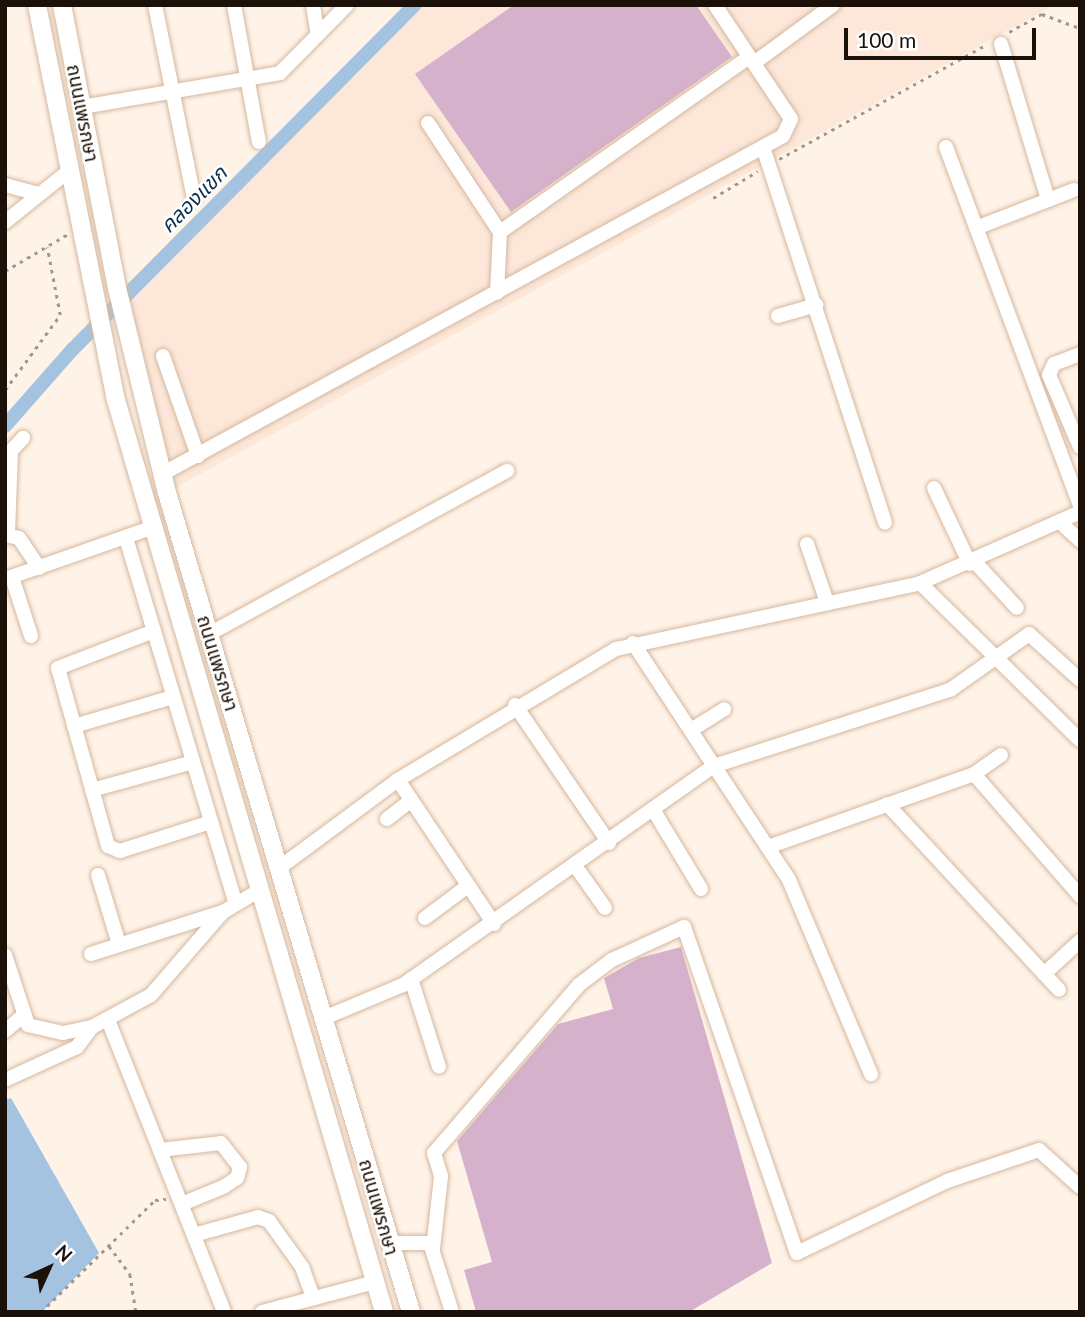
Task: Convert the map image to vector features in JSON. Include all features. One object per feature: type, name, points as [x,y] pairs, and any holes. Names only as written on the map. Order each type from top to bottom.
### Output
[{"type":"main road","name":"ถนนแพรกษา","points":[[37,5],[104,351],[151,528],[384,1312]]},
{"type":"main road","name":"ถนนแพรกษา","points":[[62,5],[117,288],[162,474],[411,1312]]},
{"type":"main road","points":[[366,1250],[390,1242]]},
{"type":"street","points":[[155,5],[194,198]]},
{"type":"street","points":[[234,5],[245,78],[259,142]]},
{"type":"street","points":[[313,5],[318,35]]},
{"type":"street","points":[[82,107],[286,71],[347,5]]},
{"type":"street","points":[[162,474],[783,136],[791,119],[715,5]]},
{"type":"street","points":[[500,232],[833,5]]},
{"type":"street","points":[[997,41],[1048,200]]},
{"type":"street","points":[[428,123],[500,232],[496,293]]},
{"type":"street","points":[[763,147],[885,523]]},
{"type":"street","points":[[946,148],[1080,506]]},
{"type":"street","points":[[5,222],[70,170]]},
{"type":"street","points":[[5,185],[39,194]]},
{"type":"street","points":[[976,228],[1074,190]]},
{"type":"street","points":[[778,316],[816,305]]},
{"type":"street","points":[[1080,354],[1054,364],[1049,375],[1080,447]]},
{"type":"street","points":[[163,356],[198,456]]},
{"type":"street","points":[[23,438],[11,451],[7,534],[39,568]]},
{"type":"street","points":[[209,634],[507,471]]},
{"type":"street","points":[[934,488],[973,563],[1017,608]]},
{"type":"street","points":[[279,868],[398,780],[515,705],[633,643],[920,583],[973,563],[1080,512]]},
{"type":"street","points":[[1061,523],[1080,541]]},
{"type":"street","points":[[31,636],[9,578],[151,528]]},
{"type":"street","points":[[126,538],[211,822],[229,908]]},
{"type":"street","points":[[807,544],[827,602]]},
{"type":"street","points":[[920,583],[999,656],[1080,740]]},
{"type":"street","points":[[154,631],[60,664],[92,790],[112,850],[211,822]]},
{"type":"street","points":[[324,1018],[411,979],[576,867],[714,766],[950,690],[999,656],[1018,637],[1034,635],[1080,680]]},
{"type":"street","points":[[633,643],[789,880],[871,1074]]},
{"type":"street","points":[[74,726],[173,697]]},
{"type":"street","points":[[515,705],[609,843]]},
{"type":"street","points":[[691,730],[724,709]]},
{"type":"street","points":[[768,847],[974,774],[1001,755]]},
{"type":"street","points":[[92,790],[193,762]]},
{"type":"street","points":[[974,774],[1080,896]]},
{"type":"street","points":[[398,780],[494,924]]},
{"type":"street","points":[[387,819],[411,800]]},
{"type":"street","points":[[887,804],[1059,990]]},
{"type":"street","points":[[654,811],[701,889]]},
{"type":"street","points":[[576,867],[605,908]]},
{"type":"street","points":[[98,874],[118,944]]},
{"type":"street","points":[[425,918],[468,886]]},
{"type":"street","points":[[91,954],[229,908],[260,890]]},
{"type":"street","points":[[5,956],[23,1016],[39,1030],[93,1027],[151,995],[229,908]]},
{"type":"street","points":[[452,1312],[433,1249],[441,1176],[434,1153],[580,984],[612,960],[684,928],[797,1253],[947,1181],[1040,1150],[1080,1187]]},
{"type":"street","points":[[1044,974],[1080,941]]},
{"type":"street","points":[[411,979],[439,1067]]},
{"type":"street","points":[[5,1031],[23,1016]]},
{"type":"street","points":[[108,1020],[224,1312]]},
{"type":"street","points":[[5,1080],[77,1047],[93,1027]]},
{"type":"street","points":[[160,1150],[226,1144],[240,1167],[237,1178],[223,1187],[181,1201]]},
{"type":"street","points":[[194,1235],[258,1217],[269,1221],[302,1267],[313,1298]]},
{"type":"street","points":[[390,1242],[424,1239],[433,1249]]},
{"type":"street","points":[[262,1312],[375,1282]]},
{"type":"path","points":[[713,198],[1042,14],[1080,28]]},
{"type":"path","points":[[5,271],[80,228]]},
{"type":"path","points":[[5,390],[60,315],[47,247]]},
{"type":"path","points":[[41,1312],[155,1200],[181,1201]]},
{"type":"path","points":[[109,1246],[130,1275],[136,1312]]},
{"type":"shaded area","points":[[419,5],[1054,5],[173,489],[127,305]]},
{"type":"water","points":[[11,1098],[99,1253],[42,1312],[5,1312],[5,1100]]},
{"type":"building","points":[[514,5],[696,5],[732,57],[511,212],[415,74]]},
{"type":"building","points":[[681,947],[772,1263],[689,1312],[476,1312],[464,1270],[492,1262],[457,1141],[558,1024],[613,1009],[604,978],[639,958]]},
{"type":"waterway","name":"คลองแขก","points":[[5,426],[73,349],[415,5]]}]
